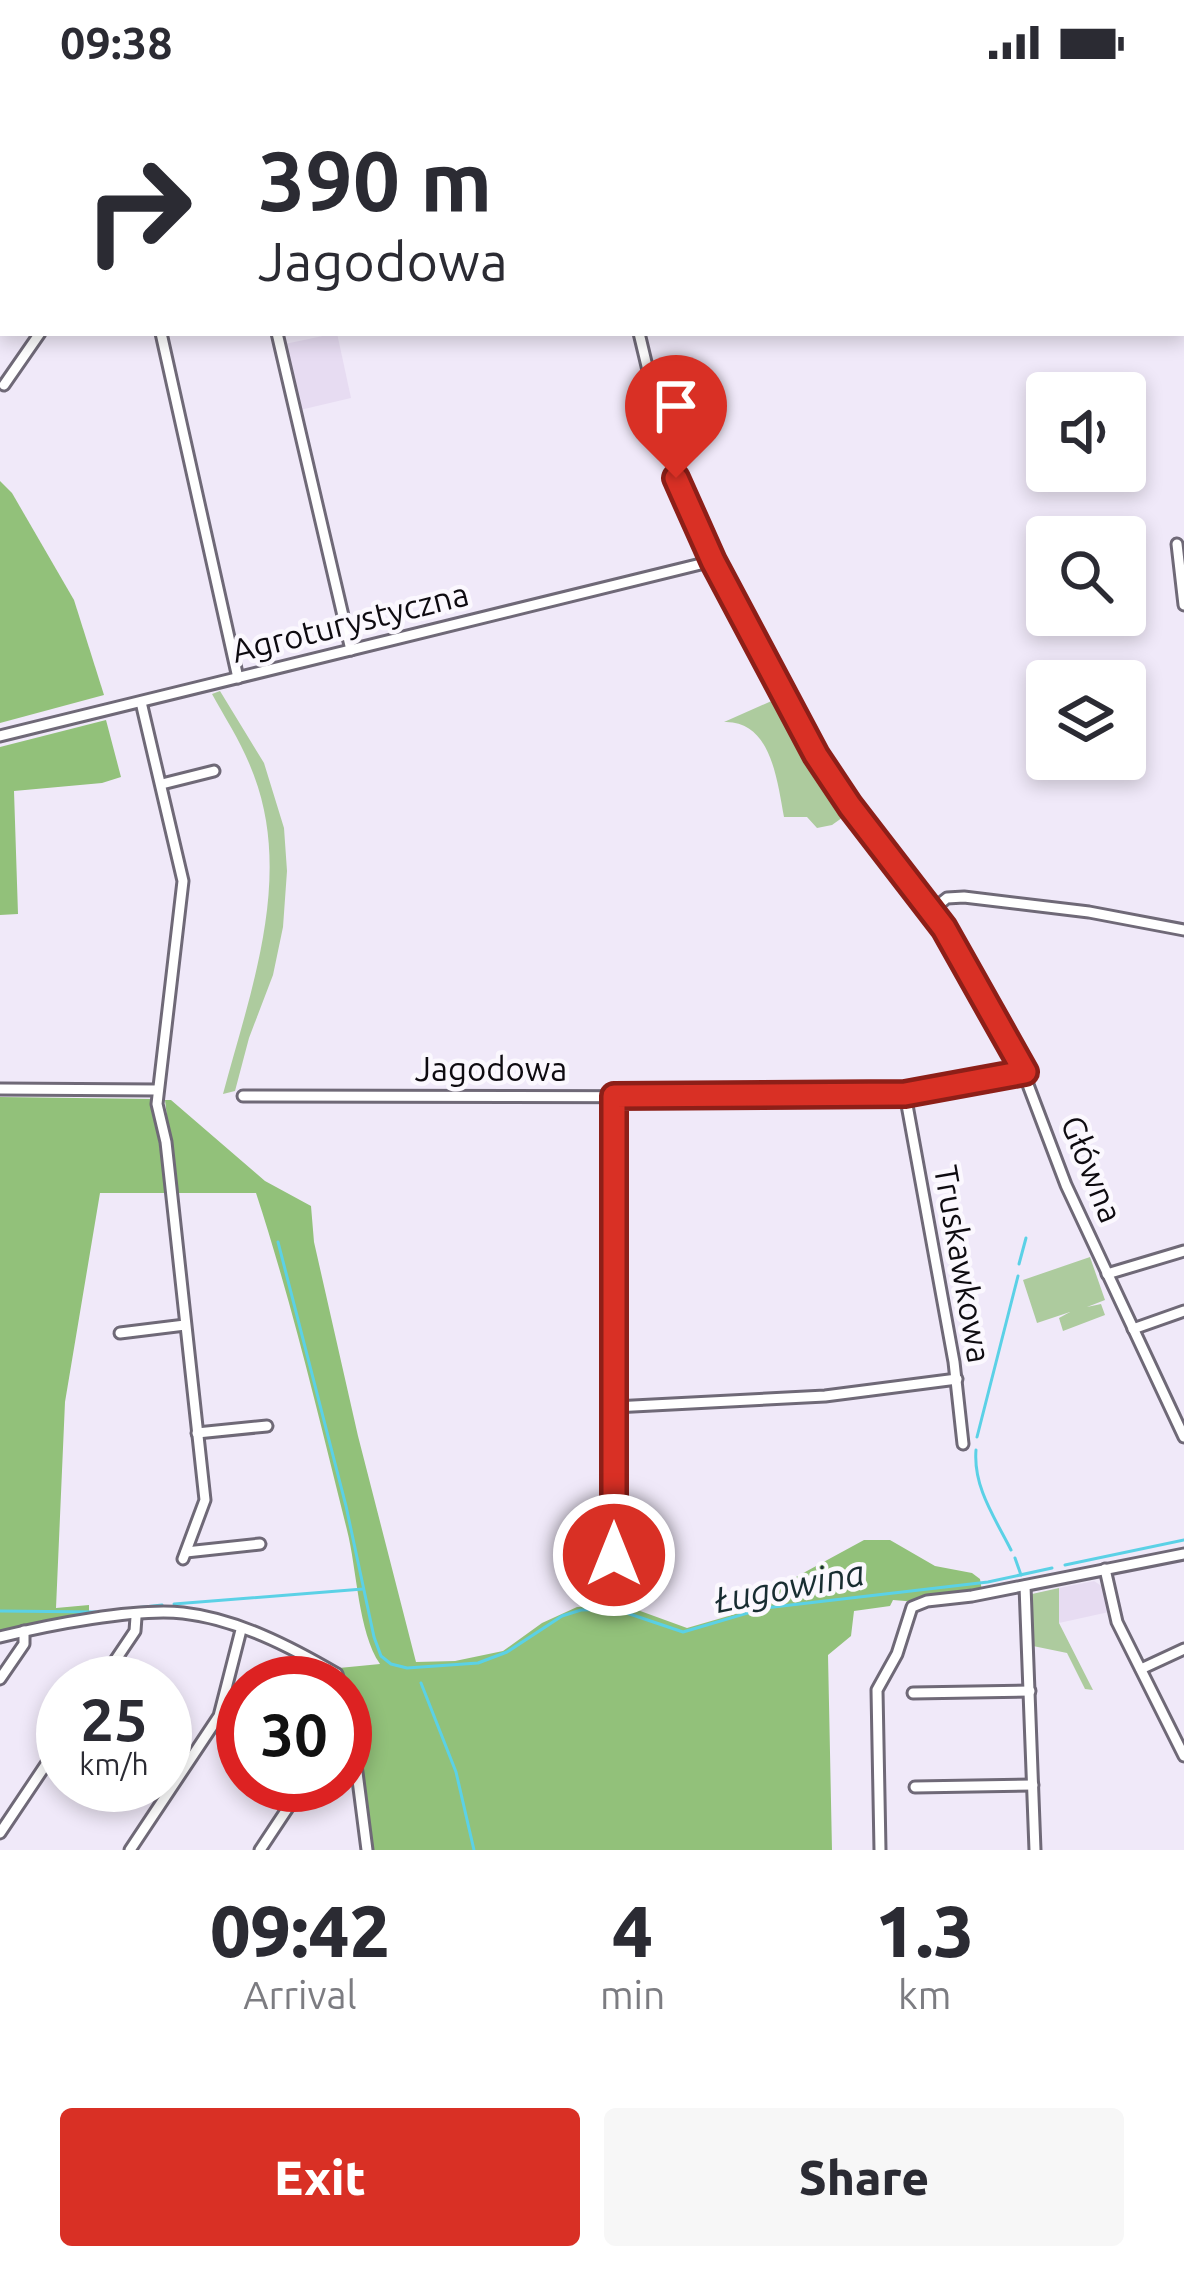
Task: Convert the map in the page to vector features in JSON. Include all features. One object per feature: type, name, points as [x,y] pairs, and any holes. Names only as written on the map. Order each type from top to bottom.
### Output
[{"type":"street","points":[[4,385],[38,336]]},
{"type":"street","points":[[162,336],[238,678]]},
{"type":"street","points":[[278,336],[351,650]]},
{"type":"street","name":"Główna","points":[[640,336],[676,478],[713,561],[826,770],[932,910],[1025,1072],[1066,1185],[1184,1437]]},
{"type":"street","points":[[1178,544],[1184,604]]},
{"type":"street","name":"Agroturystyczna","points":[[0,736],[713,561]]},
{"type":"street","points":[[141,702],[180,857],[183,891],[158,1090],[205,1500],[184,1556],[260,1544]]},
{"type":"street","points":[[162,784],[214,771]]},
{"type":"street","points":[[932,910],[947,898],[964,897],[1089,912],[1184,930]]},
{"type":"street","name":"Jagodowa","points":[[243,1096],[905,1094],[1025,1072]]},
{"type":"street","points":[[0,1089],[158,1090]]},
{"type":"street","name":"Truskawkowa","points":[[905,1094],[957,1378],[963,1444]]},
{"type":"street","points":[[605,1591],[613,1587],[614,1096]]},
{"type":"street","points":[[1107,1274],[1184,1251]]},
{"type":"street","points":[[1133,1329],[1184,1311]]},
{"type":"street","points":[[120,1333],[185,1325]]},
{"type":"street","points":[[614,1407],[825,1396],[957,1378]]},
{"type":"street","points":[[197,1433],[267,1426]]},
{"type":"street","points":[[880,1850],[878,1690],[897,1654],[912,1607],[1184,1554]]},
{"type":"street","points":[[1105,1569],[1118,1622],[1183,1752]]},
{"type":"street","points":[[1025,1586],[1035,1850]]},
{"type":"street","points":[[0,1637],[183,1613],[306,1656]]},
{"type":"street","points":[[118,1656],[135,1630],[136,1617]]},
{"type":"street","points":[[130,1850],[219,1717],[241,1630]]},
{"type":"street","points":[[0,1679],[23,1644],[24,1631]]},
{"type":"street","points":[[1141,1669],[1184,1649]]},
{"type":"street","points":[[913,1693],[1030,1691]]},
{"type":"street","points":[[0,1833],[36,1779]]},
{"type":"street","points":[[915,1787],[1033,1785]]},
{"type":"street","points":[[260,1850],[285,1812]]},
{"type":"street","points":[[362,1812],[367,1850]]},
{"type":"shaded area","points":[[338,336],[351,398],[300,410],[285,344]]},
{"type":"shaded area","points":[[1094,1581],[1103,1587],[1109,1612],[1059,1623],[1059,1588]]},
{"type":"green space","points":[[0,481],[12,493],[74,600],[104,695],[0,723]]},
{"type":"green space","points":[[220,691],[264,763],[284,828],[287,871],[273,975],[235,1091],[223,1094],[264,931],[269,849],[264,808],[251,768],[212,694]]},
{"type":"green space","points":[[776,699],[846,815],[832,825],[817,828],[807,817],[784,817],[762,741],[740,724],[724,722]]},
{"type":"green space","points":[[106,720],[121,777],[14,791],[18,914],[0,915],[0,747]]},
{"type":"green space","points":[[0,1097],[153,1099],[166,1193],[100,1193],[65,1402],[56,1608],[89,1605],[89,1615],[0,1631]]},
{"type":"green space","points":[[165,1100],[171,1100],[265,1181],[311,1206],[314,1242],[358,1436],[416,1662],[455,1661],[503,1651],[542,1623],[577,1607],[621,1604],[687,1628],[770,1604],[772,1590],[864,1540],[890,1540],[935,1566],[980,1579],[982,1591],[917,1602],[893,1600],[890,1606],[854,1611],[851,1636],[828,1655],[832,1850],[373,1850],[367,1812],[372,1812],[372,1665],[380,1664],[363,1618],[347,1530],[256,1193],[176,1193]]},
{"type":"green space","points":[[1090,1257],[1105,1300],[1087,1307],[1101,1304],[1105,1315],[1063,1331],[1059,1318],[1070,1312],[1037,1323],[1023,1280]]},
{"type":"green space","points":[[1059,1588],[1059,1623],[1093,1690],[1085,1689],[1067,1653],[1033,1646],[1032,1594]]},
{"type":"waterway","points":[[1019,1264],[1026,1238]]},
{"type":"waterway","name":"Ługowina","points":[[278,1242],[346,1506],[374,1637],[381,1656],[391,1664],[407,1668],[478,1663],[581,1610],[615,1609],[683,1632],[765,1608],[988,1582],[1052,1568]]},
{"type":"waterway","points":[[977,1437],[1018,1276]]},
{"type":"waterway","points":[[976,1450],[982,1489],[1011,1550]]},
{"type":"waterway","name":"Ługowina","points":[[1065,1565],[1184,1540]]},
{"type":"waterway","points":[[1015,1558],[1021,1575]]},
{"type":"waterway","name":"Ługowina","points":[[174,1604],[363,1589]]},
{"type":"waterway","name":"Ługowina","points":[[108,1611],[162,1605]]},
{"type":"waterway","name":"Ługowina","points":[[0,1611],[96,1612]]},
{"type":"waterway","points":[[421,1683],[456,1772],[474,1850]]},
{"type":"route","points":[[614,1555],[614,1096],[905,1094],[1025,1072],[944,928],[816,755],[713,561],[676,478]]}]
